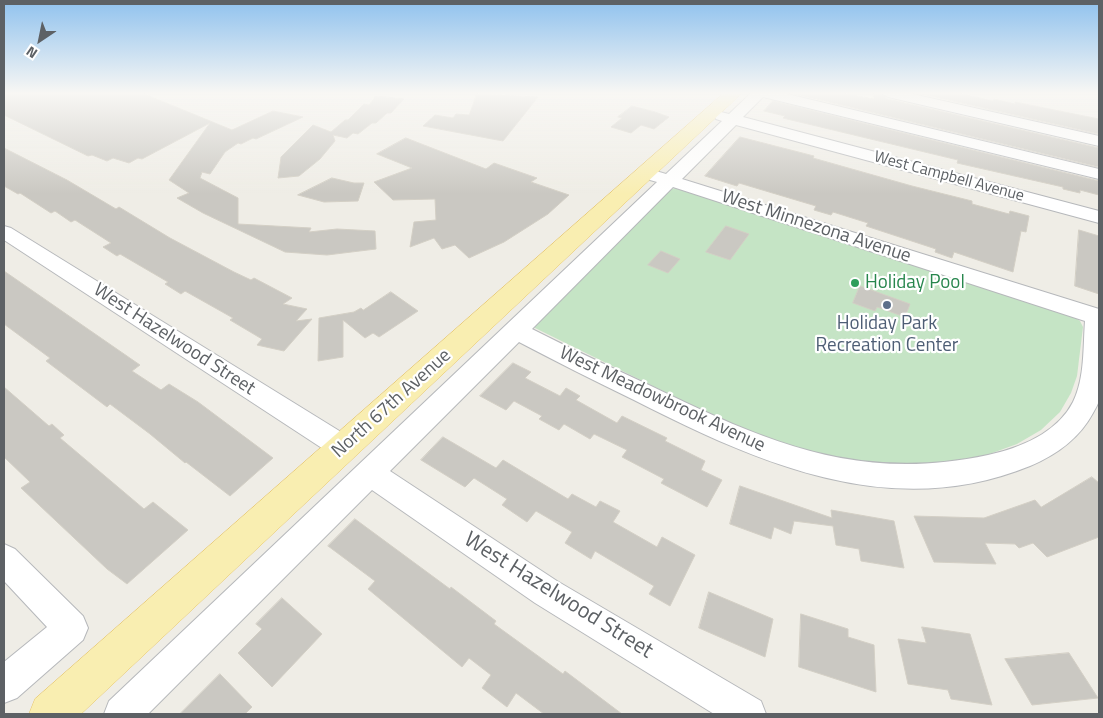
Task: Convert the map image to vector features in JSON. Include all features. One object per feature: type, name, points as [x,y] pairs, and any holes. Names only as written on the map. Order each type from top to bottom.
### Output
[{"type":"main road","name":"North 67th Avenue","points":[[50,714],[344,448],[658,177],[711,127]]},
{"type":"street","name":"West Campbell Avenue","points":[[761,127],[1099,217]]},
{"type":"street","points":[[903,127],[1099,174]]},
{"type":"street","points":[[1035,127],[1099,141]]},
{"type":"street","name":"West Minnezona Avenue","points":[[658,177],[1098,317]]},
{"type":"street","name":"North 67th Avenue","points":[[122,714],[516,331],[658,177]]},
{"type":"street","name":"West Hazelwood Street","points":[[4,232],[344,448]]},
{"type":"street","name":"West Meadowbrook Avenue","points":[[516,331],[739,440],[804,462],[869,475],[936,478],[970,472],[1014,460],[1030,454],[1063,432],[1086,404],[1092,386],[1098,317]]},
{"type":"street","name":"West Hazelwood Street","points":[[370,473],[546,592],[748,714]]},
{"type":"street","points":[[4,559],[71,628],[4,685]]},
{"type":"green space","points":[[676,188],[1071,315],[1080,321],[1083,327],[1077,376],[1071,393],[1060,412],[1041,430],[1017,444],[984,456],[929,464],[858,462],[791,448],[730,424],[535,328],[534,324],[671,189]]},
{"type":"building","points":[[28,127],[203,127],[142,159],[138,158],[129,163],[113,158],[107,161],[92,155],[88,156]]},
{"type":"building","points":[[207,127],[224,127],[232,130],[240,127],[283,127],[256,139],[253,138],[241,144],[238,143],[225,152],[210,174],[202,172],[200,178],[238,198],[238,224],[311,228],[309,232],[337,229],[375,231],[376,249],[327,255],[285,252],[203,213],[177,198],[189,193],[169,180]]},
{"type":"building","points":[[311,127],[331,132],[337,127],[368,127],[358,134],[353,133],[347,138],[333,135],[335,141],[320,159],[299,176],[278,178],[281,157]]},
{"type":"building","points":[[426,127],[515,127],[503,141]]},
{"type":"building","points":[[612,127],[639,127],[631,133]]},
{"type":"building","points":[[818,127],[877,127],[1099,181],[1099,195],[1080,190],[1080,193],[1063,189],[1063,187],[957,163],[958,160]]},
{"type":"building","points":[[931,127],[1006,127],[1099,148],[1099,167]]},
{"type":"building","points":[[1066,127],[1099,127],[1099,134]]},
{"type":"building","points":[[740,137],[972,201],[972,204],[1009,214],[1010,211],[1029,216],[1026,232],[1021,231],[1013,272],[954,252],[952,258],[935,252],[936,249],[866,226],[868,223],[833,212],[831,215],[814,210],[816,206],[739,183],[737,186],[705,176]]},
{"type":"building","points":[[406,138],[486,169],[494,163],[537,178],[531,182],[569,195],[548,214],[504,242],[469,258],[455,245],[442,249],[434,238],[410,247],[414,222],[436,220],[435,199],[393,200],[374,182],[412,168],[377,154]]},
{"type":"building","points":[[4,148],[67,180],[116,209],[119,207],[170,238],[234,272],[251,280],[254,278],[292,298],[283,304],[307,309],[296,321],[312,319],[284,351],[257,345],[262,339],[230,320],[233,318],[185,291],[181,294],[165,284],[168,282],[120,254],[117,256],[103,247],[111,243],[75,220],[71,222],[55,211],[51,213],[20,193],[18,194],[4,186]]},
{"type":"building","points":[[332,178],[354,183],[364,183],[358,201],[324,202],[298,195]]},
{"type":"building","points":[[726,226],[749,234],[730,260],[706,252]]},
{"type":"building","points":[[1079,230],[1099,236],[1099,294],[1075,286]]},
{"type":"building","points":[[661,251],[680,259],[668,273],[648,265]]},
{"type":"building","points":[[4,271],[140,365],[132,371],[161,390],[169,384],[198,402],[273,458],[230,496],[110,404],[107,407],[46,361],[50,358],[4,324]]},
{"type":"building","name":"Holiday Park Recreation Center","points":[[860,286],[910,304],[905,317],[877,307],[875,311],[853,303]]},
{"type":"building","points":[[391,292],[418,311],[379,337],[373,333],[365,338],[343,320],[343,357],[318,361],[319,318],[354,312],[361,308],[363,310]]},
{"type":"building","points":[[513,363],[531,372],[525,378],[560,396],[566,388],[580,396],[576,400],[617,423],[622,416],[667,438],[665,441],[705,461],[701,470],[722,480],[707,507],[661,483],[664,479],[622,457],[627,450],[594,434],[590,439],[564,424],[559,430],[539,419],[542,416],[514,401],[506,410],[480,396]]},
{"type":"building","points":[[4,387],[49,426],[52,424],[64,435],[60,438],[144,509],[153,502],[188,530],[127,584],[107,569],[21,488],[30,482],[4,457]]},
{"type":"building","points":[[443,437],[496,468],[503,460],[568,499],[572,494],[596,507],[600,501],[620,511],[613,522],[657,547],[662,537],[695,555],[670,606],[649,594],[654,586],[595,551],[591,559],[565,543],[572,532],[536,511],[527,522],[502,505],[507,499],[474,478],[465,487],[421,460]]},
{"type":"building","points":[[1092,477],[1099,483],[1099,537],[1047,557],[1033,543],[1019,548],[1015,544],[985,543],[996,564],[934,562],[914,516],[984,518],[1035,500],[1041,507]]},
{"type":"building","points":[[740,486],[832,518],[831,510],[894,521],[904,568],[861,561],[859,549],[836,545],[833,526],[794,521],[791,534],[774,527],[771,539],[730,524]]},
{"type":"building","points":[[355,519],[450,589],[451,587],[496,621],[494,624],[563,674],[565,671],[622,714],[544,714],[516,693],[507,707],[482,688],[491,675],[469,658],[462,667],[368,589],[375,581],[328,546]]},
{"type":"building","points":[[709,592],[773,619],[765,657],[699,628]]},
{"type":"building","points":[[282,598],[322,634],[272,687],[238,653],[262,629],[256,624]]},
{"type":"building","points":[[801,614],[848,629],[848,637],[874,645],[876,692],[799,667]]},
{"type":"building","points":[[922,627],[970,634],[992,705],[951,699],[948,690],[908,684],[898,639],[926,643]]},
{"type":"building","points":[[1069,653],[1098,698],[1032,705],[1005,659]]},
{"type":"building","points":[[220,674],[252,707],[245,714],[180,714]]},
{"type":"place","name":"Holiday Pool","points":[[855,283]]},
{"type":"place","name":"Holiday Park Recreation Center","points":[[887,305]]}]
